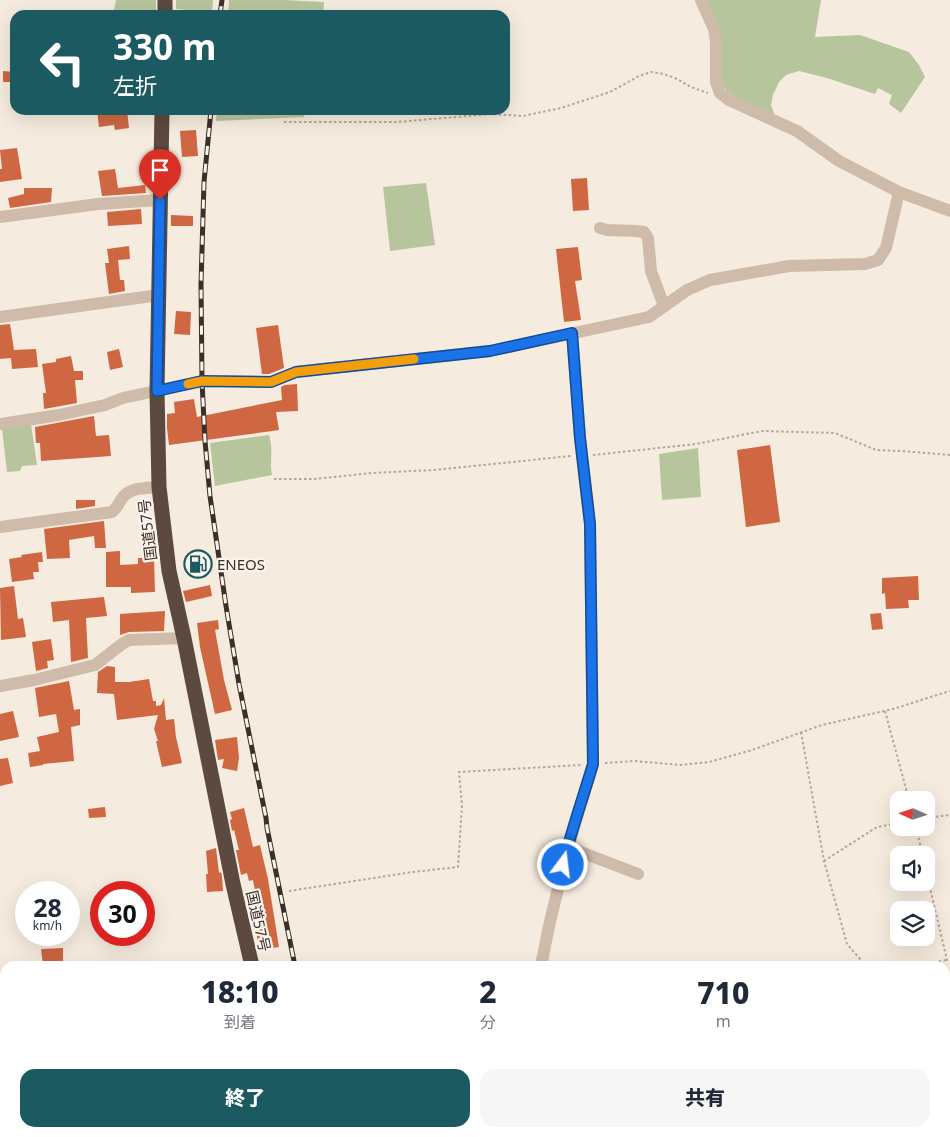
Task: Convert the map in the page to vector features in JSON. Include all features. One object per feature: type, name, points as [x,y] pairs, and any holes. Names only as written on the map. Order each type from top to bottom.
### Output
[{"type":"highway","name":"国道57号","points":[[162,115],[157,391],[159,487],[169,571],[233,884],[251,961]]},
{"type":"street","points":[[701,0],[714,29],[716,42],[716,82],[720,93],[729,100],[796,131],[839,161],[899,192],[950,211]]},
{"type":"street","points":[[0,424],[59,415],[105,405],[122,398],[202,381],[271,382],[296,372],[490,351],[649,317],[687,290],[710,280],[789,266],[865,264],[878,260],[886,248],[899,192]]},
{"type":"street","points":[[0,217],[98,204],[160,200]]},
{"type":"street","points":[[600,228],[644,232],[648,238],[651,271],[664,306]]},
{"type":"street","points":[[0,317],[159,295]]},
{"type":"street","points":[[542,961],[568,847],[593,764],[590,524],[572,333]]},
{"type":"street","points":[[0,527],[112,512],[124,496],[132,490],[159,487]]},
{"type":"street","points":[[0,686],[95,665],[129,640],[184,638]]},
{"type":"street","points":[[568,847],[638,874]]},
{"type":"path","points":[[507,115],[523,116],[561,108],[610,92],[639,76],[652,72],[678,79],[708,93],[720,93]]},
{"type":"path","points":[[284,122],[397,122],[479,115]]},
{"type":"path","points":[[274,479],[314,479],[372,473],[434,470],[696,444],[762,431],[835,433],[876,450],[950,455]]},
{"type":"path","points":[[289,891],[458,867],[462,806],[459,772],[634,761],[681,765],[709,762],[752,750],[822,725],[884,711],[950,691]]},
{"type":"path","points":[[884,711],[906,791]]},
{"type":"path","points":[[801,732],[824,861],[847,944],[862,961]]},
{"type":"path","points":[[935,817],[950,815]]},
{"type":"path","points":[[824,861],[877,827],[890,824]]},
{"type":"path","points":[[931,891],[948,959]]},
{"type":"green space","points":[[116,0],[156,0],[156,10],[114,10]]},
{"type":"green space","points":[[176,0],[213,0],[212,10],[176,9]]},
{"type":"green space","points":[[229,0],[324,2],[323,10],[228,10]]},
{"type":"green space","points":[[707,0],[821,0],[815,37],[860,35],[909,52],[925,77],[901,113],[889,104],[892,95],[878,88],[875,94],[799,71],[786,75],[779,82],[771,105],[775,116],[741,101],[727,91],[722,84]]},
{"type":"green space","points":[[217,115],[304,115],[304,117],[216,121]]},
{"type":"green space","points":[[426,183],[435,245],[390,251],[383,187]]},
{"type":"green space","points":[[31,424],[37,465],[22,466],[20,471],[7,472],[2,429]]},
{"type":"green space","points":[[269,435],[272,475],[215,486],[210,443]]},
{"type":"green space","points":[[698,448],[701,497],[662,500],[659,454]]},
{"type":"building","points":[[3,71],[10,72],[10,82],[3,82]]},
{"type":"building","points":[[98,115],[128,115],[129,128],[115,130],[114,125],[99,127]]},
{"type":"building","points":[[196,130],[198,156],[182,157],[180,131]]},
{"type":"building","points":[[17,148],[22,179],[0,182],[0,169],[2,169],[0,150]]},
{"type":"building","points":[[115,169],[118,188],[145,185],[146,193],[102,196],[98,171]]},
{"type":"building","points":[[587,178],[589,210],[573,211],[571,179]]},
{"type":"building","points":[[24,188],[52,188],[51,202],[10,208],[8,198],[24,194]]},
{"type":"building","points":[[141,209],[142,224],[108,226],[107,212]]},
{"type":"building","points":[[171,215],[193,216],[193,226],[171,226]]},
{"type":"building","points":[[129,246],[130,259],[118,260],[120,280],[124,280],[125,291],[109,294],[105,263],[109,263],[107,249]]},
{"type":"building","points":[[578,247],[582,280],[575,281],[581,320],[564,322],[556,249]]},
{"type":"building","points":[[176,311],[191,312],[190,335],[174,334]]},
{"type":"building","points":[[10,324],[14,350],[36,349],[38,367],[12,369],[11,358],[0,359],[0,325]]},
{"type":"building","points":[[278,325],[284,368],[269,374],[262,374],[256,328]]},
{"type":"building","points":[[119,349],[123,367],[110,370],[107,352]]},
{"type":"building","points":[[71,356],[74,371],[83,371],[83,380],[75,380],[77,403],[44,409],[43,393],[46,393],[42,364],[56,362],[56,359]]},
{"type":"building","points":[[297,384],[298,411],[276,412],[279,430],[169,445],[167,414],[175,413],[174,402],[194,399],[197,417],[282,400],[281,387]]},
{"type":"building","points":[[94,416],[96,436],[109,435],[111,456],[41,461],[40,443],[36,443],[35,427]]},
{"type":"building","points":[[770,445],[780,522],[746,527],[737,450]]},
{"type":"building","points":[[76,500],[95,500],[95,506],[76,509]]},
{"type":"building","points":[[104,521],[106,548],[95,548],[94,536],[69,540],[70,558],[47,559],[44,529]]},
{"type":"building","points":[[120,551],[120,565],[138,564],[138,558],[154,558],[155,592],[131,593],[131,587],[106,587],[106,552]]},
{"type":"building","points":[[42,552],[43,562],[38,562],[39,572],[33,572],[34,579],[12,582],[9,559]]},
{"type":"building","points":[[918,576],[919,600],[908,600],[909,608],[886,609],[885,593],[882,594],[882,578]]},
{"type":"building","points":[[210,585],[212,596],[186,602],[183,591]]},
{"type":"building","points":[[14,586],[18,619],[23,618],[26,637],[1,640],[0,588]]},
{"type":"building","points":[[104,597],[107,616],[86,618],[88,658],[71,662],[69,620],[53,622],[51,602]]},
{"type":"building","points":[[165,611],[164,631],[129,632],[120,635],[120,614]]},
{"type":"building","points":[[881,613],[883,629],[872,630],[870,614]]},
{"type":"building","points":[[218,620],[219,629],[215,630],[224,680],[232,710],[215,714],[200,647],[197,623]]},
{"type":"building","points":[[51,639],[54,660],[47,661],[48,668],[36,671],[32,642]]},
{"type":"building","points":[[107,666],[115,667],[115,682],[149,679],[153,701],[156,701],[156,706],[161,705],[164,698],[166,720],[174,719],[182,763],[162,767],[154,729],[158,715],[117,720],[114,694],[97,693],[98,672]]},
{"type":"building","points":[[69,681],[74,710],[80,709],[80,725],[71,727],[74,761],[30,767],[28,753],[40,751],[37,737],[59,732],[56,714],[39,717],[35,688]]},
{"type":"building","points":[[13,711],[19,737],[0,741],[0,714]]},
{"type":"building","points":[[237,737],[239,758],[237,771],[222,768],[224,759],[218,760],[215,740]]},
{"type":"building","points":[[8,758],[13,783],[0,786],[0,759]]},
{"type":"building","points":[[105,807],[106,817],[89,818],[88,809]]},
{"type":"building","points":[[244,808],[253,847],[260,845],[268,879],[279,947],[259,950],[256,930],[267,928],[262,900],[257,901],[253,880],[249,881],[247,873],[241,875],[236,850],[239,850],[230,820],[232,819],[230,812]]},
{"type":"building","points":[[216,848],[223,891],[207,892],[206,851]]},
{"type":"building","points":[[63,948],[63,961],[42,961],[41,949]]},
{"type":"railway","points":[[221,10],[222,0]]},
{"type":"railway","points":[[211,115],[204,182],[201,284],[202,381],[210,496],[239,684],[294,961]]},
{"type":"slow traffic","points":[[188,384],[202,381],[271,382],[296,372],[414,359]]},
{"type":"place","name":"ENEOS","points":[[198,564]]},
{"type":"route","points":[[160,200],[157,391],[202,381],[271,382],[296,372],[490,351],[572,333],[580,438],[590,524],[593,764],[563,865]]}]
